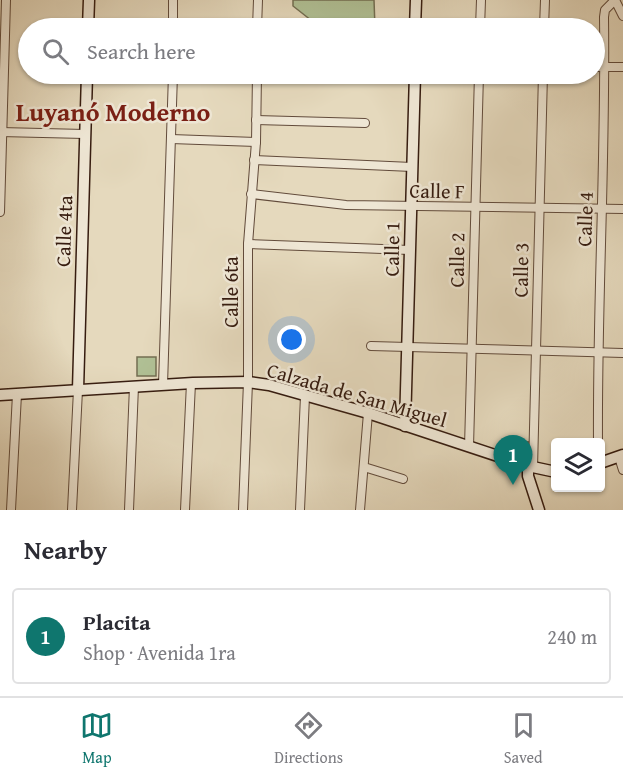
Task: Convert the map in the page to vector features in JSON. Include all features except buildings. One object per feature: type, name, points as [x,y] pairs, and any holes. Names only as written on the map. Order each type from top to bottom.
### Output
[{"type":"main road","points":[[88,18],[89,0]]},
{"type":"main road","points":[[415,18],[416,0]]},
{"type":"main road","name":"Calle 4ta","points":[[78,390],[87,84]]},
{"type":"main road","name":"Calle 1","points":[[405,426],[415,84]]},
{"type":"main road","name":"Calzada de San Miguel","points":[[0,395],[191,383],[248,382],[269,385],[368,413],[530,467],[551,471]]},
{"type":"main road","points":[[605,461],[621,456]]},
{"type":"main road","points":[[530,467],[528,476],[539,510]]},
{"type":"street","points":[[0,212],[6,0]]},
{"type":"street","points":[[173,0],[173,18]]},
{"type":"street","points":[[257,18],[258,0]]},
{"type":"street","points":[[480,18],[481,0]]},
{"type":"street","points":[[544,18],[545,0]]},
{"type":"street","points":[[615,0],[623,16]]},
{"type":"street","name":"Calle 4","points":[[605,67],[605,10],[615,0]]},
{"type":"street","points":[[605,67],[623,67]]},
{"type":"street","points":[[163,385],[173,84]]},
{"type":"street","name":"Calle 6ta","points":[[243,510],[248,382],[248,244],[255,160],[257,84]]},
{"type":"street","name":"Calle 2","points":[[469,447],[479,84]]},
{"type":"street","name":"Calle 3","points":[[530,467],[536,351],[543,84]]},
{"type":"street","name":"Calle 4","points":[[598,438],[605,84]]},
{"type":"street","points":[[256,120],[364,123]]},
{"type":"street","points":[[1,132],[85,134]]},
{"type":"street","points":[[171,138],[255,142]]},
{"type":"street","points":[[255,160],[412,167]]},
{"type":"street","name":"Calle F","points":[[251,194],[346,205],[623,209]]},
{"type":"street","points":[[248,244],[410,250]]},
{"type":"street","points":[[371,346],[623,352]]},
{"type":"street","points":[[185,510],[191,383]]},
{"type":"street","points":[[129,510],[134,386]]},
{"type":"street","points":[[72,510],[78,390]]},
{"type":"street","points":[[11,510],[17,394]]},
{"type":"street","points":[[300,510],[305,396]]},
{"type":"street","points":[[360,510],[368,413]]},
{"type":"street","points":[[621,456],[623,470]]},
{"type":"street","points":[[364,466],[403,479]]},
{"type":"green space","points":[[293,0],[374,0],[375,18],[308,18],[293,6]]},
{"type":"green space","points":[[137,357],[156,357],[156,376],[137,376]]},
{"type":"green space","points":[[512,440],[529,442],[529,452],[526,455],[510,447]]},
{"type":"place","name":"Placita","points":[[513,485]]},
{"type":"district","name":"Luyanó Moderno","points":[[113,112]]}]
